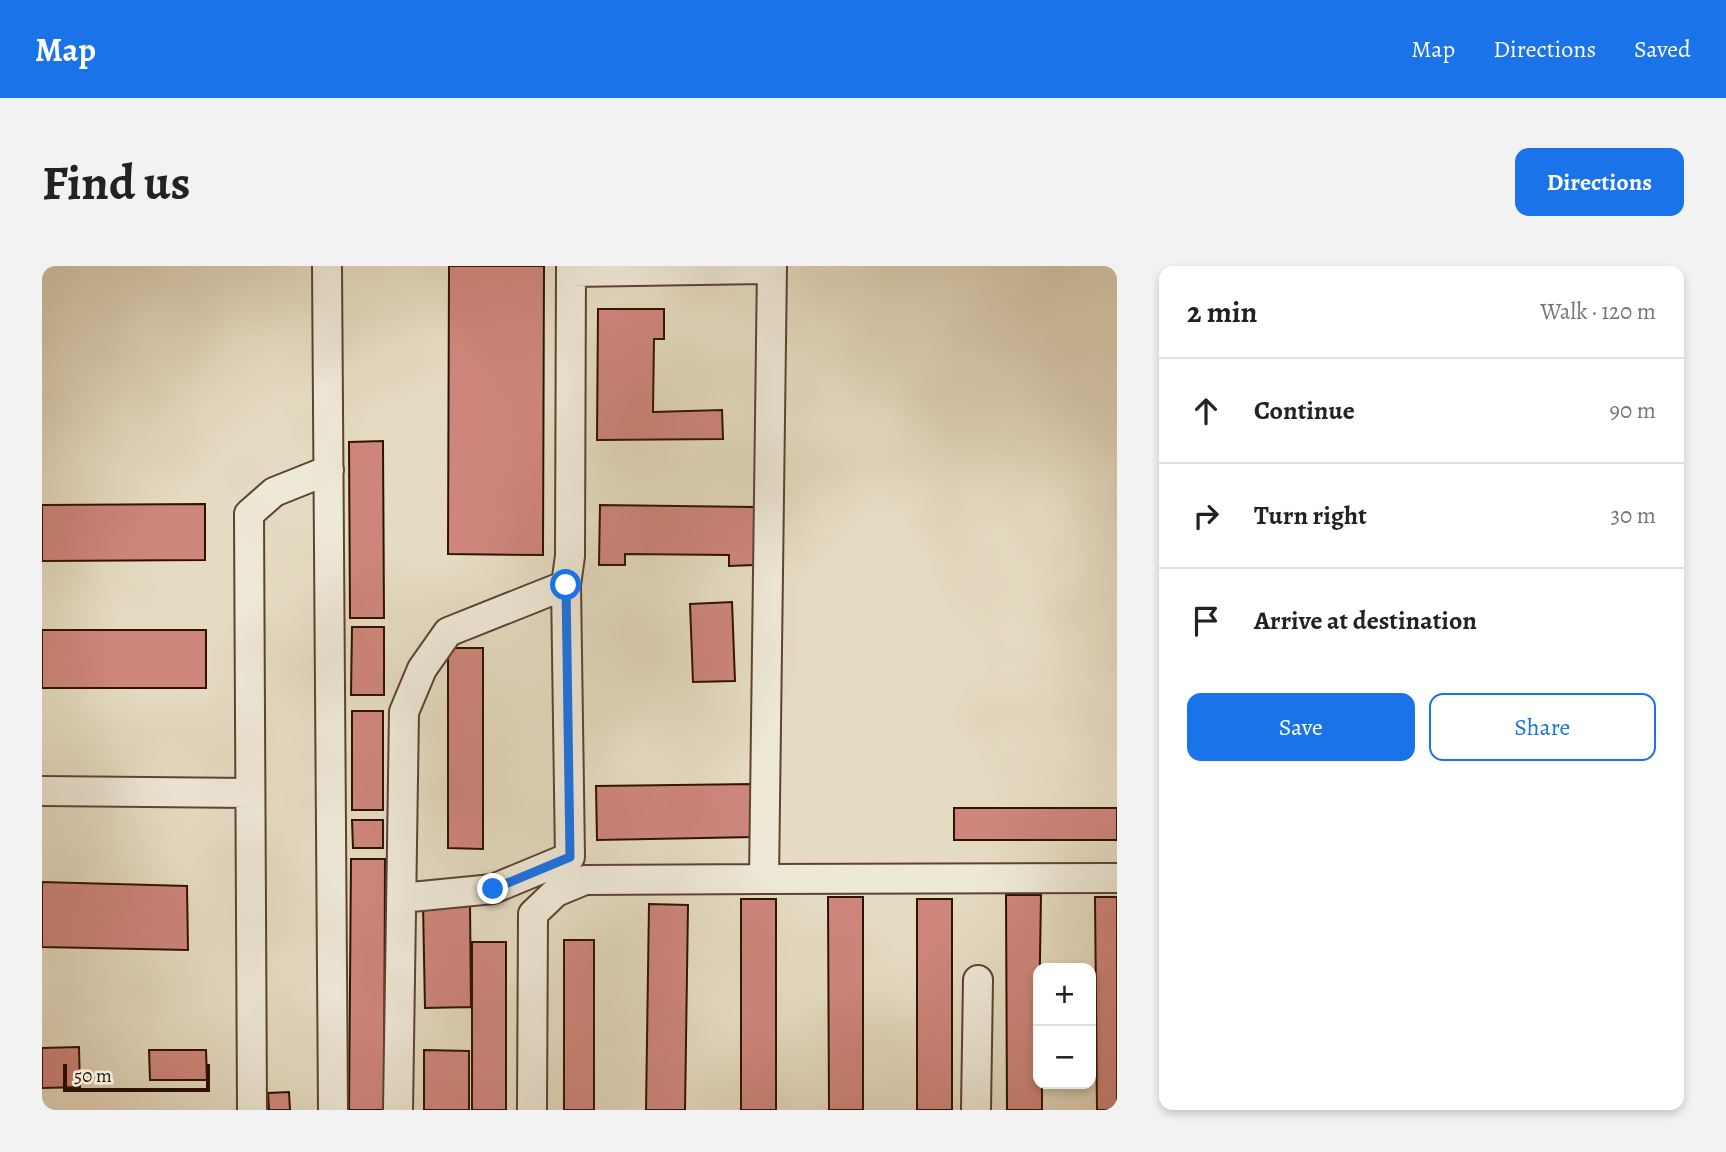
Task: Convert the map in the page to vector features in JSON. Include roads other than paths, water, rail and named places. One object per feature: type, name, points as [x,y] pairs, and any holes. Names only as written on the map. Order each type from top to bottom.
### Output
[{"type":"lane","points":[[327,266],[333,1110]]},
{"type":"lane","points":[[401,898],[493,889],[570,857],[566,585],[570,556],[571,269],[772,267],[764,879]]},
{"type":"lane","points":[[252,1110],[249,514],[274,492],[329,470]]},
{"type":"lane","points":[[398,1110],[404,712],[422,669],[448,632],[566,585]]},
{"type":"lane","points":[[42,791],[250,793]]},
{"type":"lane","points":[[531,1110],[533,914],[556,892],[584,880],[1117,878]]},
{"type":"lane","points":[[976,1110],[978,980]]}]
